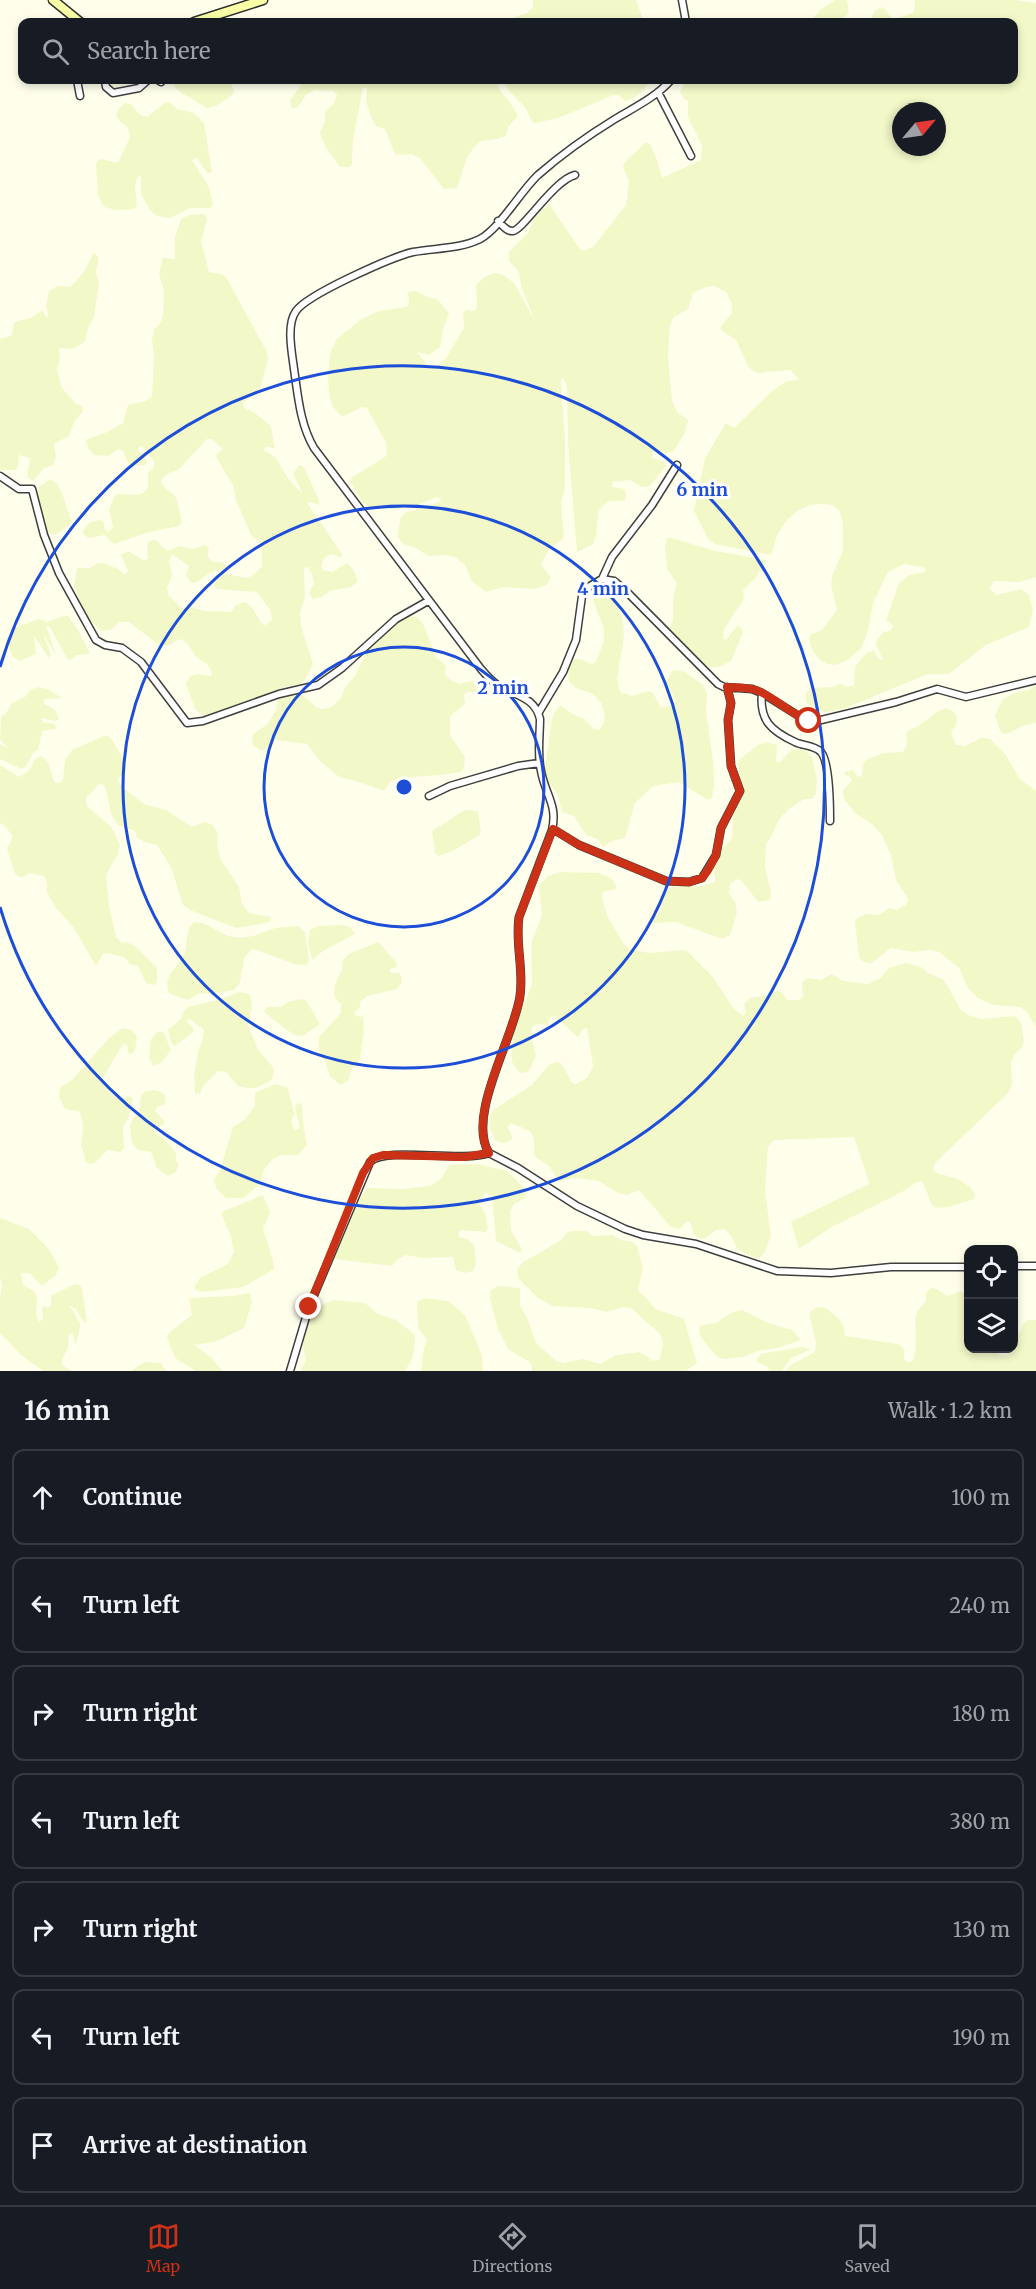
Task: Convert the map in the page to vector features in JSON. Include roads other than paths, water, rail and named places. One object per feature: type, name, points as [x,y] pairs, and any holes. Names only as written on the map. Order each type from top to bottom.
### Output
[{"type":"main road","points":[[53,0],[75,18]]},
{"type":"main road","points":[[204,18],[239,4],[263,0]]},
{"type":"street","points":[[682,0],[685,18]]},
{"type":"street","points":[[78,84],[80,96]]},
{"type":"street","points":[[106,84],[112,93],[139,88],[144,84]]},
{"type":"street","points":[[667,84],[550,165],[525,188],[484,236],[472,243],[405,255],[338,285],[297,310],[291,324],[292,352],[301,414],[309,439],[428,602],[481,669],[493,681],[526,698],[538,712],[540,719],[539,763],[554,809],[553,829],[519,917],[517,929],[520,996],[507,1044],[486,1104],[483,1134],[489,1153],[518,1168],[577,1206],[625,1229],[643,1235],[696,1244],[777,1271],[831,1273],[891,1267],[964,1267]]},
{"type":"street","points":[[658,92],[691,156]]},
{"type":"street","points":[[498,221],[512,232],[519,229],[537,205],[575,175]]},
{"type":"street","points":[[538,712],[563,672],[576,640],[585,589],[602,579],[612,557],[652,505],[677,465]]},
{"type":"street","points":[[0,476],[19,489],[32,489],[41,526],[59,573],[93,636],[100,643],[122,648],[141,662],[187,723],[203,721],[279,694],[318,685],[342,668],[390,623],[428,602]]},
{"type":"street","points":[[602,579],[614,581],[624,589],[713,680],[727,687],[752,689],[762,693],[802,718],[817,721],[896,702],[930,690],[944,689],[966,697],[1036,680]]},
{"type":"street","points":[[553,829],[579,845],[666,881],[689,882],[702,878],[716,855],[721,828],[740,791],[731,766],[728,720],[731,703],[727,687]]},
{"type":"street","points":[[762,693],[761,707],[764,719],[771,727],[795,742],[811,746],[822,755],[829,784],[830,821]]},
{"type":"street","points":[[429,796],[450,786],[518,766],[539,763]]},
{"type":"street","points":[[290,1371],[309,1307],[373,1158],[383,1155],[464,1157],[489,1153]]},
{"type":"street","points":[[1018,1266],[1036,1266]]}]
